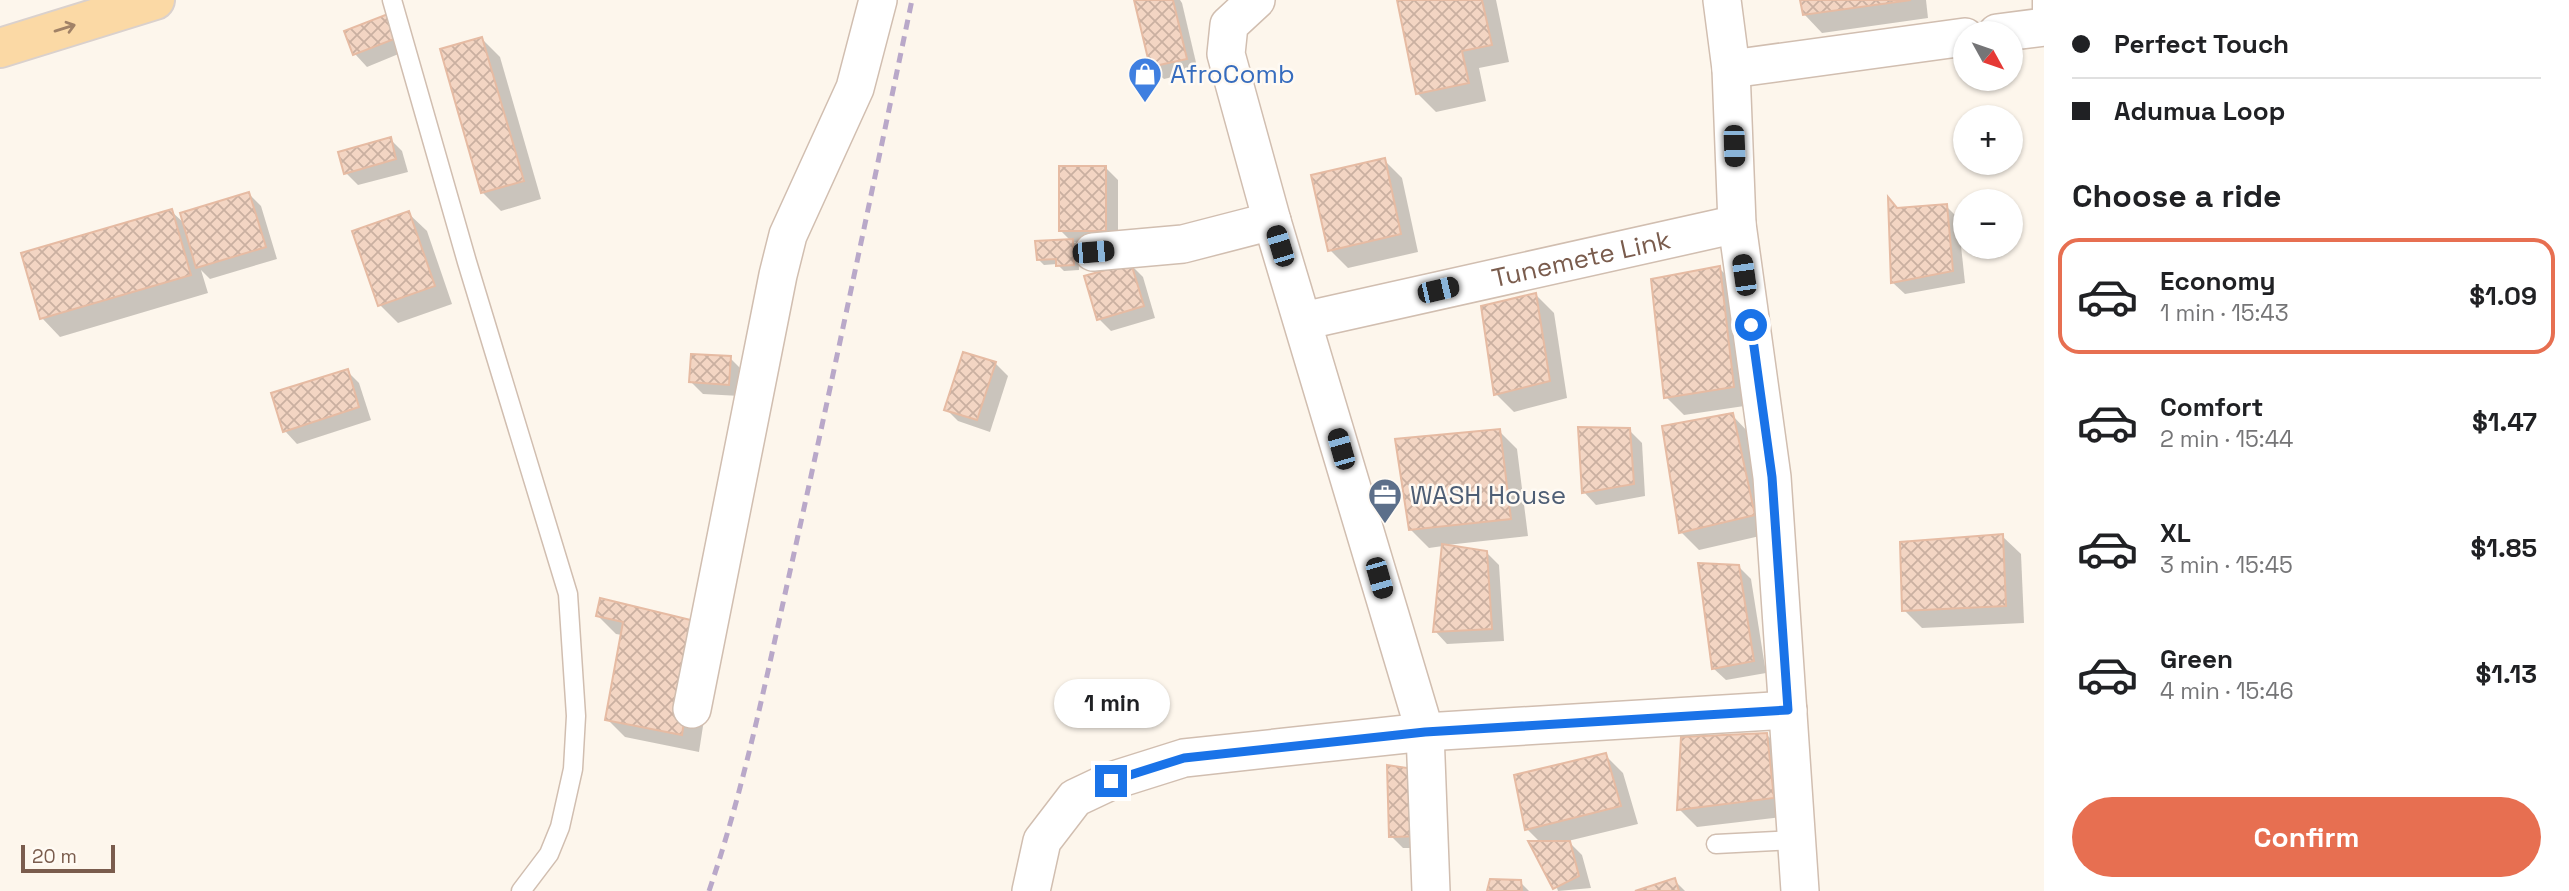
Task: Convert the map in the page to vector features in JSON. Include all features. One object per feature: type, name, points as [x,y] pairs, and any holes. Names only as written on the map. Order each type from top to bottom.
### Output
[{"type":"main road","points":[[0,48],[155,0]]},
{"type":"street","points":[[692,709],[778,275],[789,235],[855,88],[878,0]]},
{"type":"street","points":[[1256,0],[1229,25],[1226,54],[1272,221],[1425,732],[1431,891]]},
{"type":"street","points":[[1722,0],[1731,69],[1737,224],[1772,477],[1800,891]]},
{"type":"street","points":[[2023,24],[2042,18]]},
{"type":"street","points":[[1731,69],[1953,39]]},
{"type":"street","points":[[1093,252],[1183,244],[1272,221]]},
{"type":"street","name":"Tunemete Link","points":[[1303,321],[1737,224]]},
{"type":"street","points":[[1031,891],[1042,841],[1075,798],[1111,781],[1184,758],[1425,732],[1788,710]]},
{"type":"lane","points":[[392,0],[467,262],[568,594],[576,716],[573,769],[560,827],[549,854],[521,891]]},
{"type":"lane","points":[[1716,845],[1796,840]]},
{"type":"building","points":[[1134,0],[1173,0],[1187,59],[1150,67]]},
{"type":"building","points":[[1397,0],[1482,0],[1492,45],[1462,51],[1469,83],[1416,94]]},
{"type":"building","points":[[1800,0],[1911,0],[1803,15]]},
{"type":"building","points":[[393,12],[402,36],[353,55],[344,31]]},
{"type":"building","points":[[482,37],[524,181],[481,193],[440,49]]},
{"type":"building","points":[[391,137],[396,159],[344,174],[338,152]]},
{"type":"building","points":[[1385,158],[1401,234],[1328,251],[1311,175]]},
{"type":"building","points":[[1059,166],[1106,166],[1106,231],[1059,231]]},
{"type":"building","points":[[249,192],[266,247],[196,268],[180,213]]},
{"type":"building","points":[[1888,197],[1897,208],[1947,204],[1953,271],[1891,283]]},
{"type":"building","points":[[172,209],[191,275],[40,319],[21,253]]},
{"type":"building","points":[[409,211],[435,286],[378,306],[352,231]]},
{"type":"building","points":[[1073,239],[1074,265],[1056,266],[1056,259],[1037,260],[1035,241]]},
{"type":"building","points":[[1131,263],[1144,306],[1097,320],[1084,276]]},
{"type":"building","points":[[1720,266],[1734,387],[1664,398],[1651,279]]},
{"type":"building","points":[[1536,293],[1550,381],[1494,395],[1481,306]]},
{"type":"building","points":[[963,352],[996,362],[977,420],[944,410]]},
{"type":"building","points":[[691,354],[731,356],[729,385],[689,382]]},
{"type":"building","points":[[348,369],[359,407],[283,432],[271,393]]},
{"type":"building","points":[[1733,413],[1755,515],[1679,533],[1662,426]]},
{"type":"building","points":[[1578,427],[1630,428],[1634,484],[1582,493]]},
{"type":"building","points":[[1500,429],[1511,519],[1409,530],[1395,439]]},
{"type":"building","points":[[2003,534],[2006,606],[1902,611],[1900,542]]},
{"type":"building","points":[[1442,544],[1487,551],[1492,629],[1433,632]]},
{"type":"building","points":[[1698,563],[1739,565],[1754,661],[1712,669]]},
{"type":"building","points":[[600,598],[699,622],[682,735],[605,720],[623,622],[596,616]]},
{"type":"building","points":[[1767,733],[1774,798],[1677,810],[1681,737]]},
{"type":"building","points":[[1606,753],[1621,806],[1525,830],[1514,775]]},
{"type":"building","points":[[1387,765],[1421,770],[1426,836],[1389,837]]},
{"type":"building","points":[[1528,841],[1570,841],[1579,876],[1553,889]]},
{"type":"building","points":[[1675,878],[1679,891],[1635,891]]},
{"type":"building","points":[[1490,879],[1521,880],[1522,891],[1487,891]]},
{"type":"railway","points":[[709,891],[734,809],[765,684],[912,0]]},
{"type":"place","name":"AfroComb","points":[[1145,104]]},
{"type":"place","name":"WASH House","points":[[1385,525]]},
{"type":"route","points":[[1111,781],[1184,758],[1425,732],[1788,710],[1772,477],[1751,325]]}]
